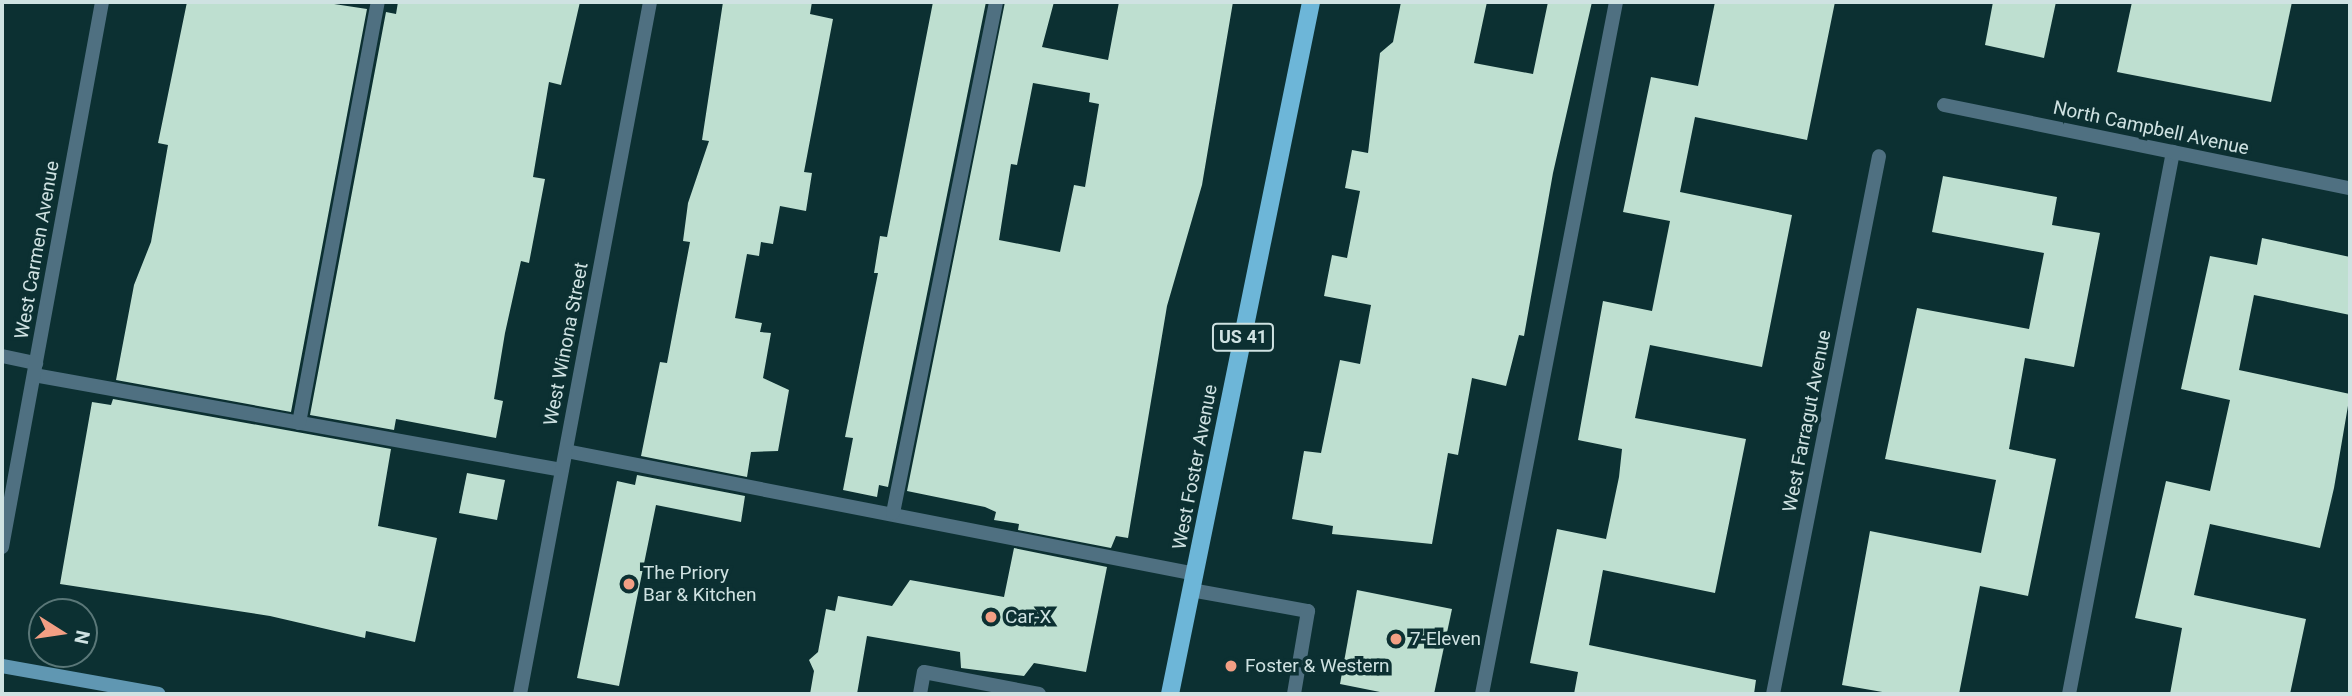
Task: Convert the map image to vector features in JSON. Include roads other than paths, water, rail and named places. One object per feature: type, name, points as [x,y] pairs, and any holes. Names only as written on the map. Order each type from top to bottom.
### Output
[{"type":"main road","name":"West Foster Avenue","points":[[1170,694],[1311,2]]},
{"type":"main road","points":[[2,666],[159,694]]},
{"type":"street","name":"West Carmen Avenue","points":[[2,547],[102,2]]},
{"type":"street","points":[[299,423],[378,2]]},
{"type":"street","name":"West Winona Street","points":[[520,694],[650,2]]},
{"type":"street","points":[[893,513],[996,2]]},
{"type":"street","points":[[1482,694],[1616,2]]},
{"type":"street","name":"North Campbell Avenue","points":[[1944,105],[2350,188]]},
{"type":"street","points":[[2069,694],[2173,152]]},
{"type":"street","name":"West Farragut Avenue","points":[[1773,694],[1879,156]]},
{"type":"street","points":[[2,356],[35,369],[299,423],[562,470]]},
{"type":"street","points":[[566,451],[893,513],[1308,611],[1294,694]]},
{"type":"street","points":[[920,694],[924,672],[1039,694]]},
{"type":"place","name":"The Priory Bar & Kitchen","points":[[629,584]]},
{"type":"place","name":"Car-X","points":[[991,617]]},
{"type":"place","name":"7-Eleven","points":[[1396,639]]},
{"type":"place","name":"Foster & Western","points":[[1231,666]]}]
